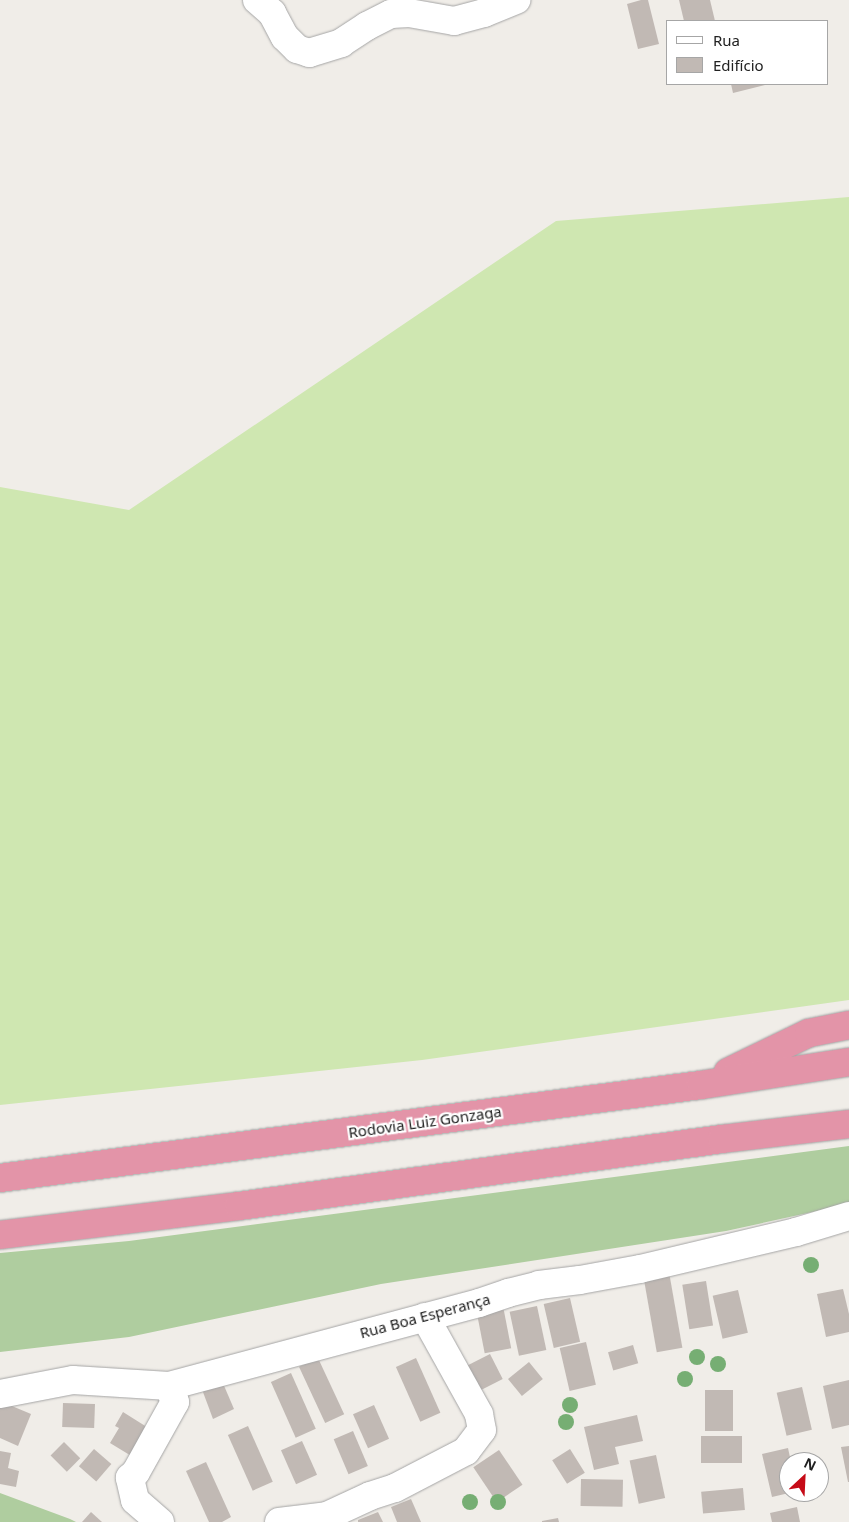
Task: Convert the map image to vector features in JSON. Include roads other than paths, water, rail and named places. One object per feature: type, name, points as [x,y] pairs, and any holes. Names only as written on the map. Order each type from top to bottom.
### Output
[{"type":"highway","points":[[701,1085],[809,1033],[849,1025]]},
{"type":"highway","name":"Rodovia Luiz Gonzaga","points":[[0,1178],[701,1085],[849,1062]]},
{"type":"highway","points":[[0,1235],[239,1206],[722,1139],[849,1124]]},
{"type":"street","points":[[257,0],[272,13],[285,37],[297,49],[309,53],[340,43],[391,14],[409,13],[454,21],[484,13],[516,0]]},
{"type":"street","name":"Rua Boa Esperança","points":[[0,1394],[73,1380],[169,1386],[539,1285],[640,1269],[796,1232],[849,1216]]},
{"type":"street","points":[[278,1522],[327,1516],[370,1496],[395,1488],[466,1451],[482,1430],[479,1414],[425,1317]]},
{"type":"street","points":[[160,1522],[135,1500],[130,1478],[136,1472],[175,1402],[169,1386]]}]
